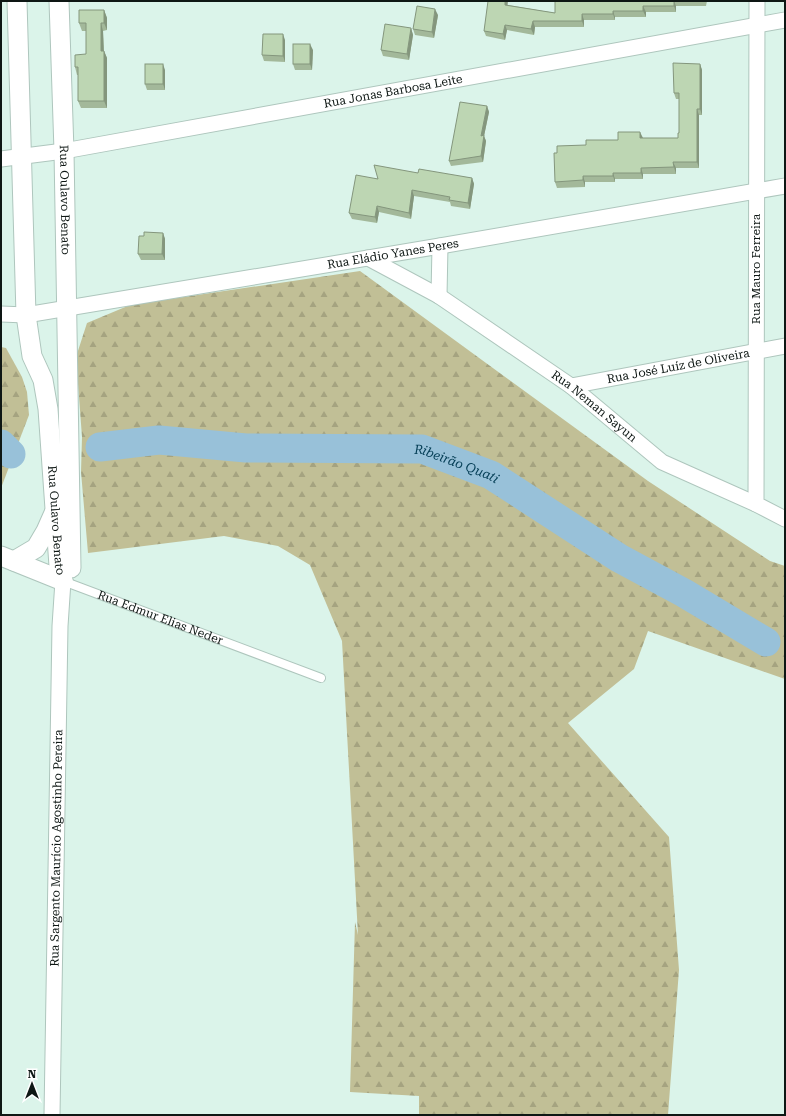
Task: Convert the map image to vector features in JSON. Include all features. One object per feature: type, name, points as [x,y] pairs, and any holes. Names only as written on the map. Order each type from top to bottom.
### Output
[{"type":"street","name":"Rua Oulavo Benato","points":[[17,1],[26,315],[32,356],[43,380],[48,408],[59,566],[63,581]]},
{"type":"street","name":"Rua Oulavo Benato","points":[[59,1],[64,151],[71,568],[63,581]]},
{"type":"street","name":"Rua Mauro Ferreira","points":[[756,504],[757,1]]},
{"type":"street","name":"Rua Jonas Barbosa Leite","points":[[1,159],[64,151],[785,20]]},
{"type":"street","name":"Rua Eládio Yanes Peres","points":[[1,314],[26,315],[440,246],[785,186]]},
{"type":"street","points":[[439,296],[440,246]]},
{"type":"street","name":"Rua Neman Sayun","points":[[368,258],[439,296],[571,386],[662,462],[756,504]]},
{"type":"street","name":"Rua José Luíz de Oliveira","points":[[571,386],[785,346]]},
{"type":"street","points":[[756,504],[785,519]]},
{"type":"street","points":[[8,558],[36,548],[46,531],[55,509]]},
{"type":"street","name":"Rua Edmur Elias Neder","points":[[8,558],[63,581]]},
{"type":"street","name":"Rua Sargento Maurício Agostinho Pereira","points":[[52,1115],[60,626],[63,581]]},
{"type":"lane","name":"Rua Edmur Elias Neder","points":[[63,581],[321,678]]},
{"type":"green space","points":[[360,271],[648,481],[770,561],[785,566],[785,679],[648,631],[634,669],[568,723],[669,837],[679,970],[668,1115],[419,1115],[419,1096],[350,1092],[355,922],[358,935],[342,641],[310,565],[278,546],[224,536],[88,553],[81,472],[82,437],[76,357],[87,323],[130,305]]},
{"type":"green space","points":[[1,347],[6,348],[22,377],[27,392],[29,415],[1,488]]},
{"type":"building","points":[[488,1],[505,1],[505,5],[555,13],[555,1],[674,1],[674,6],[643,6],[643,11],[613,11],[613,14],[582,14],[582,21],[533,21],[531,29],[505,25],[503,34],[484,31]]},
{"type":"building","points":[[417,6],[435,9],[432,32],[413,29]]},
{"type":"building","points":[[79,10],[104,10],[104,23],[101,23],[101,51],[104,51],[104,101],[78,101],[78,67],[75,67],[75,55],[86,54],[86,23],[79,23]]},
{"type":"building","points":[[385,24],[411,28],[407,54],[381,50]]},
{"type":"building","points":[[263,34],[283,34],[283,56],[262,55]]},
{"type":"building","points":[[293,44],[310,44],[310,64],[293,64]]},
{"type":"building","points":[[673,63],[700,64],[700,109],[697,109],[697,162],[673,162],[674,167],[641,168],[641,173],[613,173],[613,176],[583,176],[583,180],[555,182],[554,153],[557,153],[557,146],[586,145],[586,140],[618,140],[618,132],[640,132],[640,138],[678,138],[679,93],[674,93]]},
{"type":"building","points":[[145,64],[163,64],[163,84],[145,84]]},
{"type":"building","points":[[460,102],[487,106],[481,136],[484,135],[481,156],[449,161]]},
{"type":"building","points":[[374,165],[418,173],[419,169],[472,178],[468,203],[449,200],[450,197],[412,190],[409,213],[377,206],[375,217],[349,213],[356,175],[378,179]]},
{"type":"building","points":[[144,232],[163,233],[162,254],[138,254],[139,236],[144,236]]},
{"type":"waterway","name":"Ribeirão Quati","points":[[100,447],[159,440],[246,448],[422,449],[491,475],[619,558],[684,593],[766,642]]},
{"type":"waterway","name":"Ribeirão Quati","points":[[1,444],[11,454]]}]
